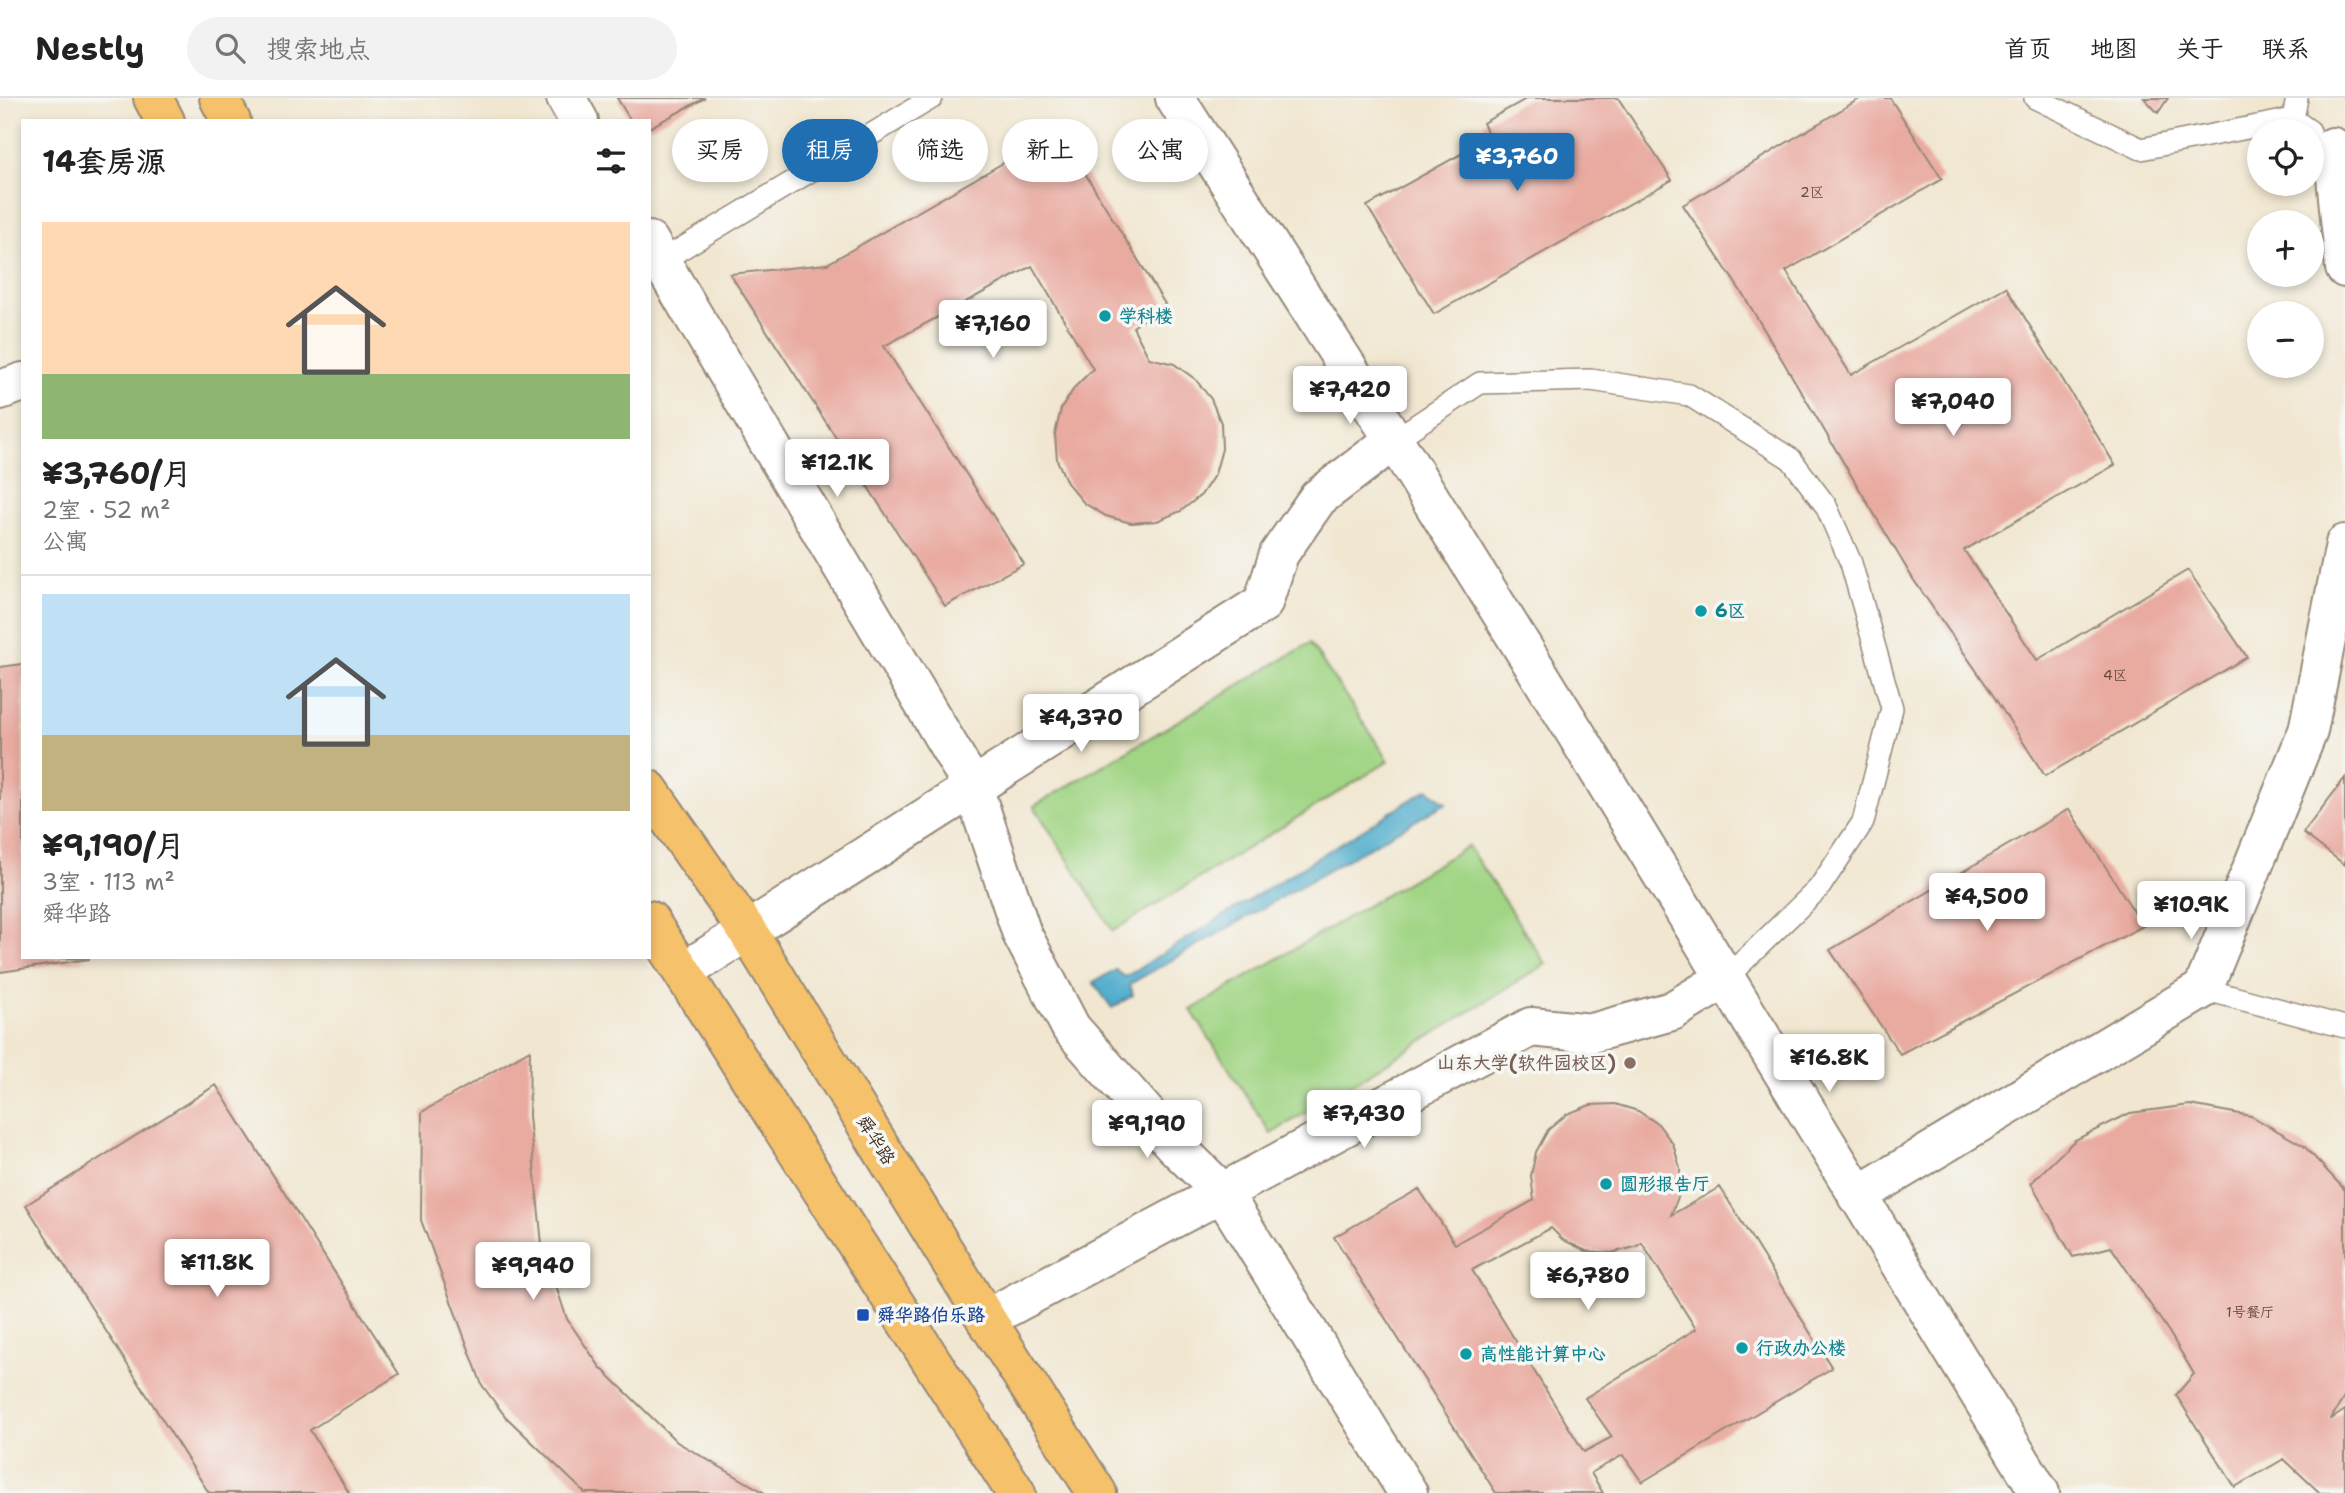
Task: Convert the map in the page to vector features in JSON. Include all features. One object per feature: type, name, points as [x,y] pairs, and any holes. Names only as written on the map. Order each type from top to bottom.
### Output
[{"type":"main road","points":[[153,98],[164,119]]},
{"type":"main road","points":[[219,98],[231,119]]},
{"type":"main road","name":"舜华路","points":[[651,793],[748,932],[1097,1493]]},
{"type":"main road","points":[[651,923],[1016,1493]]},
{"type":"street","points":[[566,98],[578,119]]},
{"type":"street","points":[[1175,98],[1394,440],[2040,1493]]},
{"type":"street","points":[[2324,181],[2345,268]]},
{"type":"street","points":[[655,251],[973,787],[1022,934],[1071,1028],[1173,1144],[1222,1192],[1408,1493]]},
{"type":"street","points":[[0,390],[21,383]]},
{"type":"street","points":[[683,972],[1263,603],[1279,554],[1318,498],[1394,440]]},
{"type":"street","points":[[1857,1196],[2203,989],[2334,662],[2345,544]]},
{"type":"street","points":[[986,1318],[1531,1027],[1592,1033],[1672,1011],[1725,979]]},
{"type":"lane","points":[[655,251],[932,98]]},
{"type":"lane","points":[[2035,98],[2141,149],[2247,138]]},
{"type":"lane","points":[[2297,98],[2306,119]]},
{"type":"lane","points":[[1394,440],[1480,383],[1591,380],[1689,395],[1791,459],[1826,506],[1851,563],[1892,708],[1863,822],[1819,888],[1725,979]]},
{"type":"lane","points":[[2203,989],[2345,1027]]},
{"type":"green space","points":[[1310,643],[1389,761],[1113,931],[1034,806]]},
{"type":"green space","points":[[1468,846],[1546,964],[1271,1134],[1191,1010]]},
{"type":"water","points":[[1428,789],[1446,803],[1130,984],[1133,995],[1112,1008],[1093,982],[1116,970],[1125,977]]},
{"type":"building","points":[[617,98],[705,98],[651,127],[651,119],[630,119]]},
{"type":"building","points":[[1528,98],[1618,98],[1672,180],[1434,314],[1367,206],[1490,138],[1483,123]]},
{"type":"building","points":[[1861,98],[1890,98],[1942,179],[1786,271],[1851,375],[2006,287],[2115,465],[1964,550],[2037,660],[2188,570],[2247,657],[2045,776],[1913,579],[1744,296],[1683,205]]},
{"type":"building","points":[[2144,98],[2168,98],[2158,113]]},
{"type":"building","name":"学科楼","points":[[1002,164],[1002,182],[1090,182],[1165,304],[1133,327],[1149,358],[1174,364],[1195,379],[1211,399],[1221,423],[1222,449],[1215,474],[1201,495],[1181,511],[1157,521],[1131,523],[1106,516],[1084,503],[1067,483],[1057,460],[1055,434],[1061,409],[1075,387],[1093,369],[1032,266],[884,346],[1024,564],[945,606],[730,274],[827,264],[970,182],[988,182],[988,172]]},
{"type":"building","points":[[21,664],[21,959],[90,959],[0,972],[0,667]]},
{"type":"building","points":[[2345,778],[2345,865],[2303,833]]},
{"type":"building","points":[[2069,809],[2143,926],[1900,1054],[1830,950]]},
{"type":"building","points":[[530,1050],[529,1116],[542,1244],[567,1319],[600,1367],[677,1442],[765,1493],[585,1493],[505,1416],[482,1385],[421,1220],[422,1112]]},
{"type":"building","points":[[216,1085],[399,1374],[310,1430],[349,1493],[209,1493],[26,1205]]},
{"type":"building","points":[[1615,1104],[1638,1111],[1658,1124],[1673,1144],[1680,1168],[1680,1192],[1671,1215],[1720,1187],[1832,1368],[1642,1482],[1623,1455],[1591,1473],[1603,1493],[1496,1493],[1334,1237],[1419,1189],[1455,1244],[1534,1200],[1531,1176],[1536,1152],[1548,1130],[1567,1114],[1590,1105]],"holes":[[[1551,1228],[1563,1240],[1586,1251],[1611,1253],[1642,1243],[1696,1329],[1585,1398],[1612,1437],[1584,1452],[1472,1270]]]},
{"type":"building","points":[[2190,1105],[2251,1116],[2304,1146],[2345,1190],[2345,1396],[2330,1420],[2345,1410],[2345,1493],[2320,1493],[2284,1459],[2235,1487],[2176,1395],[2194,1374],[2169,1332],[2111,1247],[2073,1257],[2031,1183],[2075,1140],[2130,1113]]},
{"type":"place","name":"学科楼","points":[[1105,316]]},
{"type":"place","name":"6区","points":[[1701,611]]},
{"type":"place","name":"山东大学(软件园校区)","points":[[1630,1063]]},
{"type":"place","name":"圆形报告厅","points":[[1606,1184]]},
{"type":"place","name":"舜华路伯乐路","points":[[863,1315]]},
{"type":"place","name":"行政办公楼","points":[[1742,1348]]},
{"type":"place","name":"高性能计算中心","points":[[1466,1354]]}]
